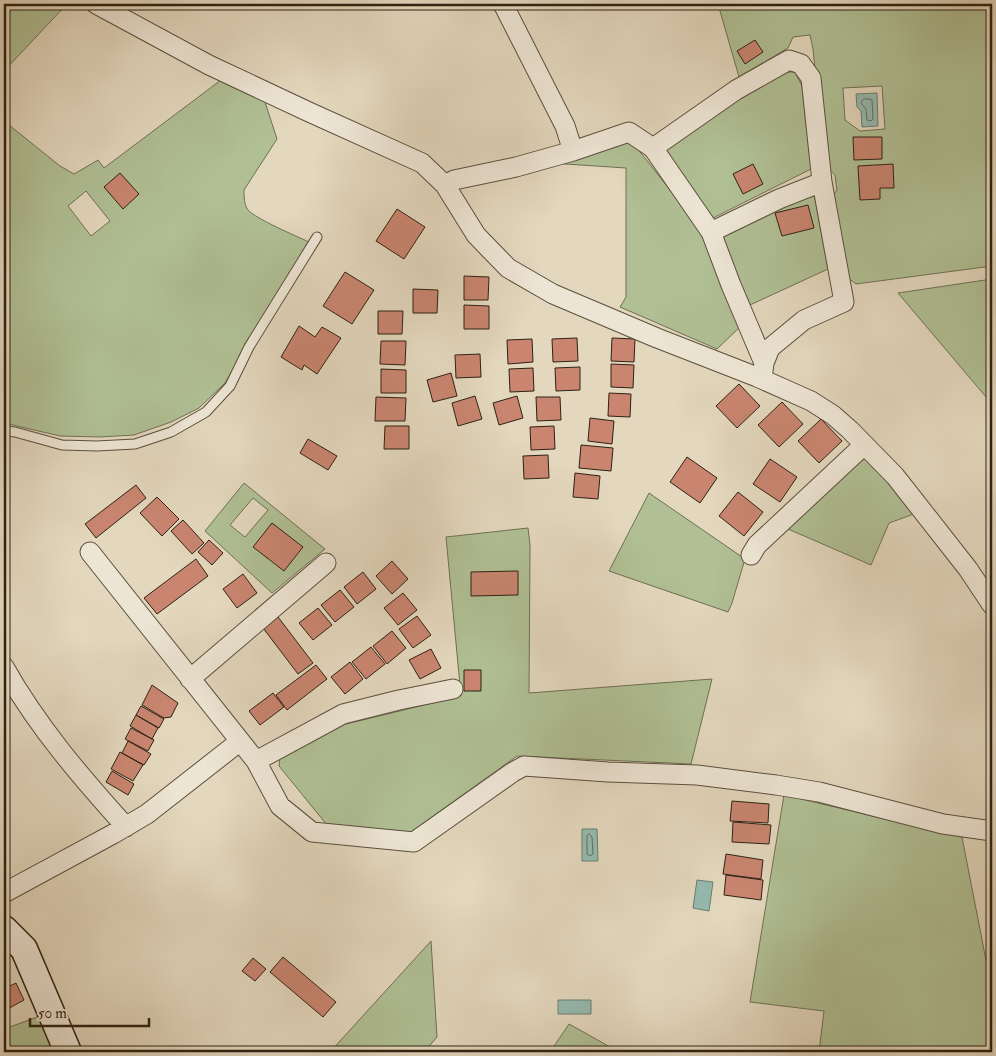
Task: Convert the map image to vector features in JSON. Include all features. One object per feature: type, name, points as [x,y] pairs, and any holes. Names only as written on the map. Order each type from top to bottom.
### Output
[{"type":"street","points":[[96,4],[209,65],[422,163],[445,185],[476,235],[508,268],[553,294],[593,311],[763,371],[833,415],[896,476],[968,569],[992,605]]},
{"type":"street","points":[[503,4],[565,126],[573,150]]},
{"type":"street","points":[[653,148],[736,90],[788,60],[800,64],[811,78],[822,182],[844,302],[804,320],[770,348],[763,371]]},
{"type":"street","points":[[445,185],[454,180],[516,167],[629,132],[653,148],[711,232],[763,371]]},
{"type":"street","points":[[711,232],[779,199],[822,182]]},
{"type":"street","points":[[751,555],[756,545],[864,445]]},
{"type":"street","points":[[90,552],[256,761],[280,806],[312,832],[414,842],[524,766],[608,772],[697,775],[766,784],[819,792],[943,824],[992,831]]},
{"type":"street","points":[[190,679],[326,563]]},
{"type":"street","points":[[4,667],[39,722],[77,773],[126,827]]},
{"type":"street","points":[[256,761],[343,714],[453,689]]},
{"type":"street","points":[[4,893],[147,814],[239,742]]},
{"type":"street","points":[[4,929],[24,949],[68,1052]]},
{"type":"lane","points":[[4,431],[62,444],[97,446],[135,444],[171,432],[206,412],[230,386],[249,348],[317,237]]},
{"type":"green space","points":[[4,4],[67,4],[4,71]]},
{"type":"green space","points":[[718,4],[992,4],[992,266],[856,284],[847,277],[832,197],[837,190],[835,175],[825,165],[810,35],[793,37],[788,48],[739,77]],"holes":[[[882,86],[885,129],[860,131],[845,120],[843,88]]]},
{"type":"green space","points":[[786,72],[795,72],[802,86],[811,169],[711,219],[663,149],[742,96]]},
{"type":"green space","points":[[221,80],[264,99],[277,139],[244,190],[244,200],[248,210],[267,222],[309,242],[225,383],[199,408],[171,422],[134,435],[100,437],[60,436],[4,423],[4,121],[60,166],[74,174],[98,160],[104,168]],"holes":[[[86,191],[110,221],[91,236],[68,206]]]},
{"type":"green space","points":[[630,139],[703,232],[742,325],[717,349],[620,307],[626,297],[626,168],[550,163]]},
{"type":"green space","points":[[814,194],[828,269],[750,305],[719,235],[779,204]]},
{"type":"green space","points":[[992,279],[992,404],[898,293]]},
{"type":"green space","points":[[865,455],[914,514],[889,523],[871,565],[788,529]]},
{"type":"green space","points":[[244,483],[325,549],[272,593],[205,531]],"holes":[[[253,498],[268,510],[245,537],[230,525]]]},
{"type":"green space","points":[[649,493],[745,559],[728,612],[609,571]]},
{"type":"green space","points":[[528,528],[530,545],[529,693],[712,679],[691,764],[517,756],[408,834],[327,825],[279,766],[280,758],[342,725],[461,696],[446,537]]},
{"type":"green space","points":[[784,795],[962,837],[992,991],[992,1052],[819,1052],[824,1011],[750,1002]]},
{"type":"green space","points":[[431,941],[437,1037],[424,1052],[330,1052]]},
{"type":"green space","points":[[43,1015],[55,1051],[4,1052],[4,1029]]},
{"type":"green space","points":[[569,1024],[619,1052],[550,1052]]},
{"type":"water","points":[[877,93],[878,126],[862,127],[861,111],[857,107],[856,94]]},
{"type":"water","points":[[582,829],[597,829],[598,861],[582,861]]},
{"type":"water","points":[[697,880],[713,882],[709,911],[693,908]]},
{"type":"water","points":[[558,1000],[591,1000],[591,1014],[558,1014]]},
{"type":"building","points":[[755,40],[763,52],[745,64],[737,51]]},
{"type":"building","points":[[853,137],[882,137],[882,159],[854,160]]},
{"type":"building","points":[[753,164],[763,184],[743,194],[733,174]]},
{"type":"building","points":[[893,164],[894,188],[880,188],[880,199],[860,200],[858,166]]},
{"type":"building","points":[[120,173],[139,194],[123,209],[104,187]]},
{"type":"building","points":[[808,205],[814,228],[782,236],[775,213]]},
{"type":"building","points":[[397,209],[425,227],[404,259],[376,241]]},
{"type":"building","points":[[345,272],[374,290],[352,324],[323,306]]},
{"type":"building","points":[[464,276],[489,277],[488,300],[464,300]]},
{"type":"building","points":[[413,289],[438,290],[437,313],[413,313]]},
{"type":"building","points":[[464,305],[489,306],[489,329],[464,329]]},
{"type":"building","points":[[378,311],[403,311],[402,334],[378,334]]},
{"type":"building","points":[[299,326],[315,337],[322,327],[341,338],[317,374],[304,365],[302,370],[281,357]]},
{"type":"building","points":[[577,338],[578,361],[553,362],[552,339]]},
{"type":"building","points":[[612,338],[635,339],[634,362],[611,361]]},
{"type":"building","points":[[532,339],[533,362],[508,364],[507,340]]},
{"type":"building","points":[[381,341],[406,341],[405,365],[380,364]]},
{"type":"building","points":[[480,354],[481,377],[456,378],[455,355]]},
{"type":"building","points":[[611,364],[634,365],[633,388],[611,387]]},
{"type":"building","points":[[580,367],[580,390],[556,391],[555,368]]},
{"type":"building","points":[[533,368],[534,391],[510,392],[509,369]]},
{"type":"building","points":[[381,369],[406,370],[406,393],[381,393]]},
{"type":"building","points":[[451,373],[457,396],[433,402],[427,380]]},
{"type":"building","points":[[739,384],[760,406],[737,428],[716,406]]},
{"type":"building","points":[[609,393],[631,394],[630,417],[608,416]]},
{"type":"building","points":[[475,396],[482,419],[458,426],[452,403]]},
{"type":"building","points":[[517,396],[523,418],[499,425],[493,403]]},
{"type":"building","points":[[376,397],[406,398],[405,421],[375,421]]},
{"type":"building","points":[[536,397],[560,397],[561,420],[537,421]]},
{"type":"building","points":[[782,402],[803,424],[779,447],[758,425]]},
{"type":"building","points":[[590,418],[614,421],[612,444],[588,441]]},
{"type":"building","points":[[821,419],[842,441],[819,463],[798,441]]},
{"type":"building","points":[[385,426],[409,426],[409,449],[384,449]]},
{"type":"building","points":[[554,426],[555,449],[531,450],[530,427]]},
{"type":"building","points":[[308,439],[337,456],[328,470],[300,453]]},
{"type":"building","points":[[581,445],[613,448],[611,471],[579,468]]},
{"type":"building","points":[[548,455],[549,478],[524,479],[523,456]]},
{"type":"building","points":[[687,457],[717,478],[700,503],[670,482]]},
{"type":"building","points":[[770,459],[797,477],[780,502],[753,484]]},
{"type":"building","points":[[575,473],[600,476],[598,499],[573,497]]},
{"type":"building","points":[[136,485],[146,498],[96,538],[85,524]]},
{"type":"building","points":[[738,492],[763,512],[744,536],[719,516]]},
{"type":"building","points":[[157,497],[179,519],[162,536],[140,513]]},
{"type":"building","points":[[183,520],[204,543],[192,554],[171,531]]},
{"type":"building","points":[[272,523],[303,547],[284,571],[253,547]]},
{"type":"building","points":[[209,540],[223,553],[212,565],[198,552]]},
{"type":"building","points":[[196,559],[208,576],[157,614],[144,598]]},
{"type":"building","points":[[392,561],[408,579],[392,594],[376,576]]},
{"type":"building","points":[[518,571],[518,595],[471,596],[471,572]]},
{"type":"building","points":[[363,572],[376,589],[357,604],[344,587]]},
{"type":"building","points":[[243,574],[257,593],[237,608],[223,589]]},
{"type":"building","points":[[340,590],[354,607],[335,622],[321,605]]},
{"type":"building","points":[[403,593],[417,610],[398,625],[384,608]]},
{"type":"building","points":[[318,608],[332,625],[313,640],[299,623]]},
{"type":"building","points":[[275,613],[313,663],[298,674],[260,624]]},
{"type":"building","points":[[417,616],[431,635],[413,648],[399,629]]},
{"type":"building","points":[[392,631],[406,648],[387,664],[373,646]]},
{"type":"building","points":[[371,647],[385,664],[366,679],[352,662]]},
{"type":"building","points":[[431,649],[441,668],[420,679],[409,660]]},
{"type":"building","points":[[350,662],[363,679],[345,694],[331,677]]},
{"type":"building","points":[[316,665],[327,679],[287,710],[276,695]]},
{"type":"building","points":[[464,670],[481,670],[481,691],[464,691]]},
{"type":"building","points":[[152,685],[178,703],[171,717],[164,718],[142,705]]},
{"type":"building","points":[[273,693],[284,707],[260,725],[249,711]]},
{"type":"building","points":[[141,706],[164,719],[159,728],[136,715]]},
{"type":"building","points":[[136,715],[158,728],[152,739],[130,726]]},
{"type":"building","points":[[131,728],[154,740],[148,751],[125,739]]},
{"type":"building","points":[[128,741],[151,754],[144,765],[122,753]]},
{"type":"building","points":[[120,752],[143,765],[133,781],[111,769]]},
{"type":"building","points":[[112,771],[134,784],[128,795],[106,782]]},
{"type":"building","points":[[732,801],[769,804],[768,823],[730,821]]},
{"type":"building","points":[[733,822],[771,825],[769,844],[732,842]]},
{"type":"building","points":[[726,854],[763,860],[761,879],[723,874]]},
{"type":"building","points":[[726,875],[763,880],[761,900],[724,895]]},
{"type":"building","points":[[283,957],[336,1002],[323,1017],[270,972]]},
{"type":"building","points":[[253,958],[266,969],[255,981],[242,971]]},
{"type":"building","points":[[16,983],[24,1000],[4,1011],[4,989]]}]
